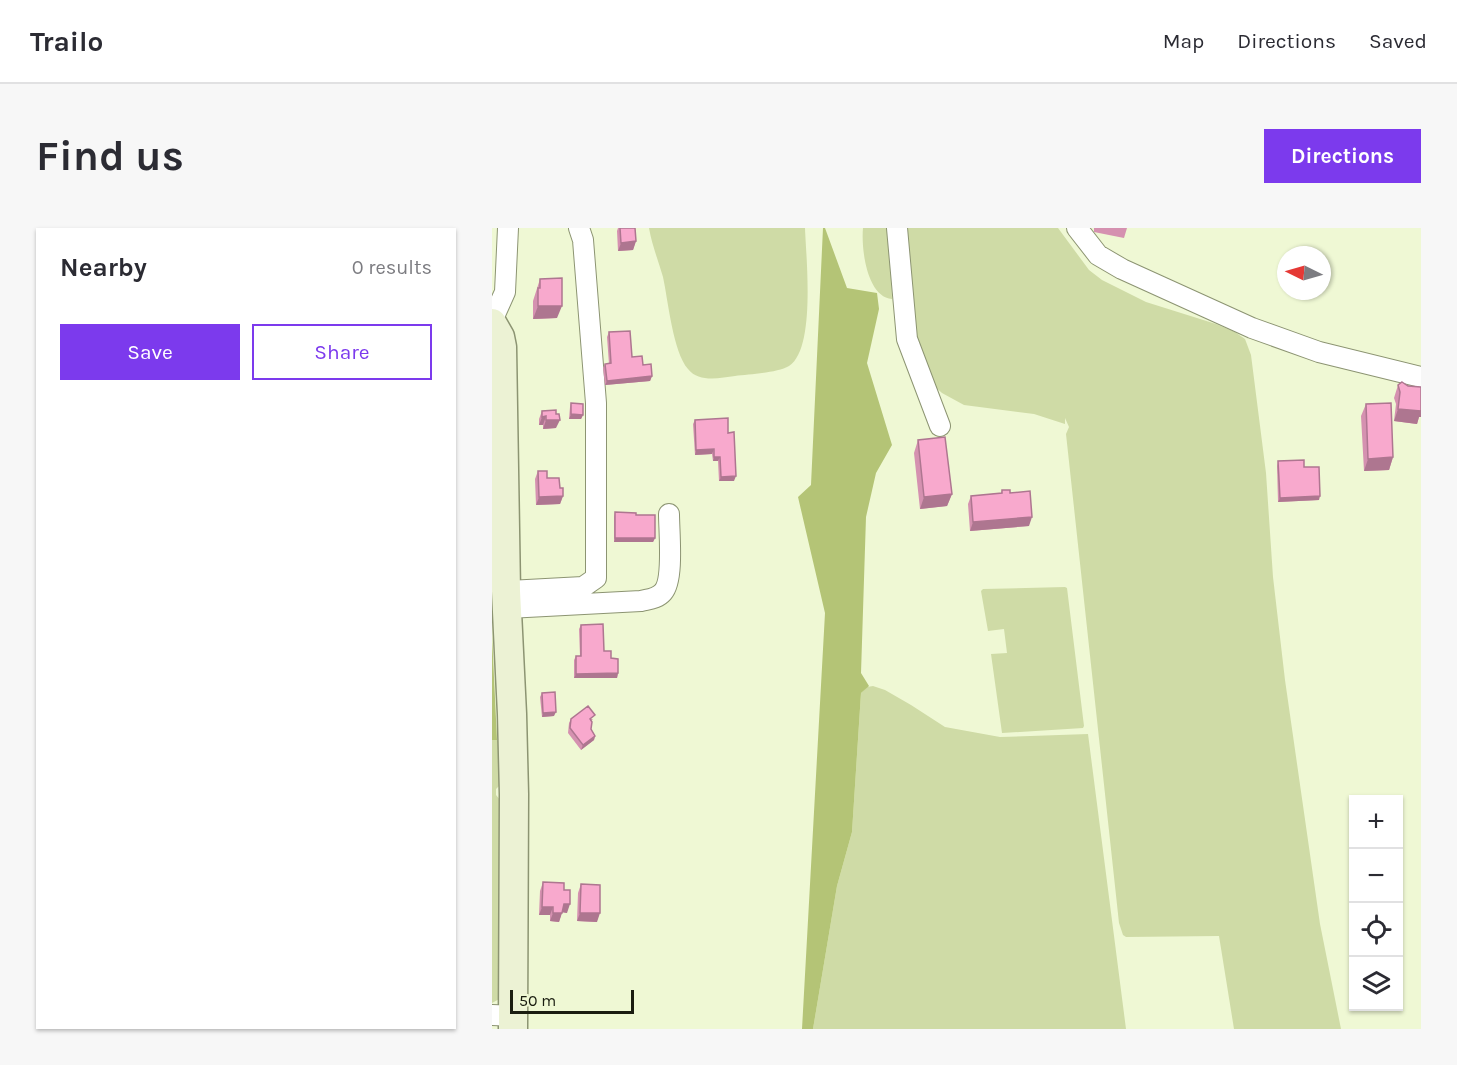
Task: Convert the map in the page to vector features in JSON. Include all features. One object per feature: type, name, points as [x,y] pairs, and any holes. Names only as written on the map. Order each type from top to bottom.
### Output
[{"type":"street","points":[[506,1020],[514,817],[512,714],[507,599],[502,347],[500,337],[492,322],[505,292],[508,228]]},
{"type":"street","points":[[507,599],[583,587],[596,578],[596,403],[583,240],[579,228]]},
{"type":"street","points":[[897,228],[907,339],[940,426]]},
{"type":"street","points":[[1077,228],[1098,255],[1122,270],[1252,328],[1319,352],[1421,377]]},
{"type":"street","points":[[507,599],[641,601],[656,598],[664,591],[669,579],[669,514]]},
{"type":"green space","points":[[649,228],[805,228],[808,302],[806,323],[803,341],[797,356],[789,366],[771,372],[716,378],[704,378],[688,369],[678,351],[663,277]]},
{"type":"green space","points":[[823,228],[825,228],[847,288],[877,293],[879,309],[867,363],[892,445],[876,473],[866,517],[861,673],[869,686],[861,693],[852,832],[837,886],[813,1029],[802,1029],[825,613],[798,497],[811,485]]},
{"type":"green space","points":[[863,228],[890,228],[892,299],[883,296],[871,281],[863,248]]},
{"type":"green space","points":[[906,228],[1058,228],[1089,270],[1102,280],[1146,302],[1216,324],[1245,339],[1251,355],[1266,473],[1273,577],[1285,680],[1320,924],[1341,1029],[1234,1029],[1219,936],[1126,937],[1123,935],[1119,923],[1066,434],[1069,427],[1065,418],[1065,424],[1034,414],[964,405],[942,393],[933,385],[919,361]]},
{"type":"green space","points":[[1067,588],[1084,726],[1083,728],[1002,733],[991,654],[1007,653],[1004,629],[988,631],[981,591],[983,589]]},
{"type":"green space","points":[[492,636],[497,740],[492,740]]},
{"type":"green space","points":[[873,686],[885,690],[945,727],[1000,737],[1088,734],[1126,1029],[813,1029],[837,886],[852,832],[861,693],[867,687]]},
{"type":"green space","points":[[492,740],[497,740],[502,744],[502,783],[496,789],[496,795],[501,801],[502,915],[499,925],[504,938],[503,997],[492,1003]]},
{"type":"building","points":[[620,228],[635,228],[636,241],[621,243]]},
{"type":"building","points":[[562,278],[562,306],[538,306],[540,279]]},
{"type":"building","points":[[630,331],[632,357],[642,356],[643,365],[651,364],[652,376],[607,381],[605,364],[611,363],[609,332]]},
{"type":"building","points":[[1402,382],[1408,386],[1421,387],[1421,411],[1398,409],[1400,392],[1398,385]]},
{"type":"building","points":[[571,403],[583,404],[583,415],[571,414]]},
{"type":"building","points":[[1391,403],[1393,457],[1368,459],[1366,404]]},
{"type":"building","points":[[556,410],[560,420],[546,420],[546,416],[542,417],[542,411]]},
{"type":"building","points":[[728,418],[728,433],[734,432],[736,476],[721,477],[720,457],[714,457],[714,449],[696,450],[695,420]]},
{"type":"building","points":[[945,437],[952,494],[924,497],[918,440]]},
{"type":"building","points":[[1304,460],[1304,467],[1319,467],[1320,496],[1280,498],[1278,461]]},
{"type":"building","points":[[538,471],[547,471],[547,478],[559,478],[563,496],[539,497]]},
{"type":"building","points":[[1002,490],[1010,490],[1010,493],[1030,491],[1032,517],[973,522],[971,496],[1002,493]]},
{"type":"building","points":[[615,512],[655,515],[655,538],[615,538]]},
{"type":"building","points":[[603,624],[604,651],[611,651],[611,658],[618,659],[618,673],[576,674],[576,656],[581,656],[581,625]]},
{"type":"building","points":[[555,692],[556,712],[543,713],[542,693]]},
{"type":"building","points":[[588,706],[595,715],[590,719],[591,729],[595,736],[583,745],[570,728],[571,719]]},
{"type":"building","points":[[543,882],[564,883],[564,890],[570,890],[570,904],[564,904],[562,913],[553,913],[553,907],[542,907]]},
{"type":"building","points":[[581,884],[600,885],[600,913],[580,913]]}]
